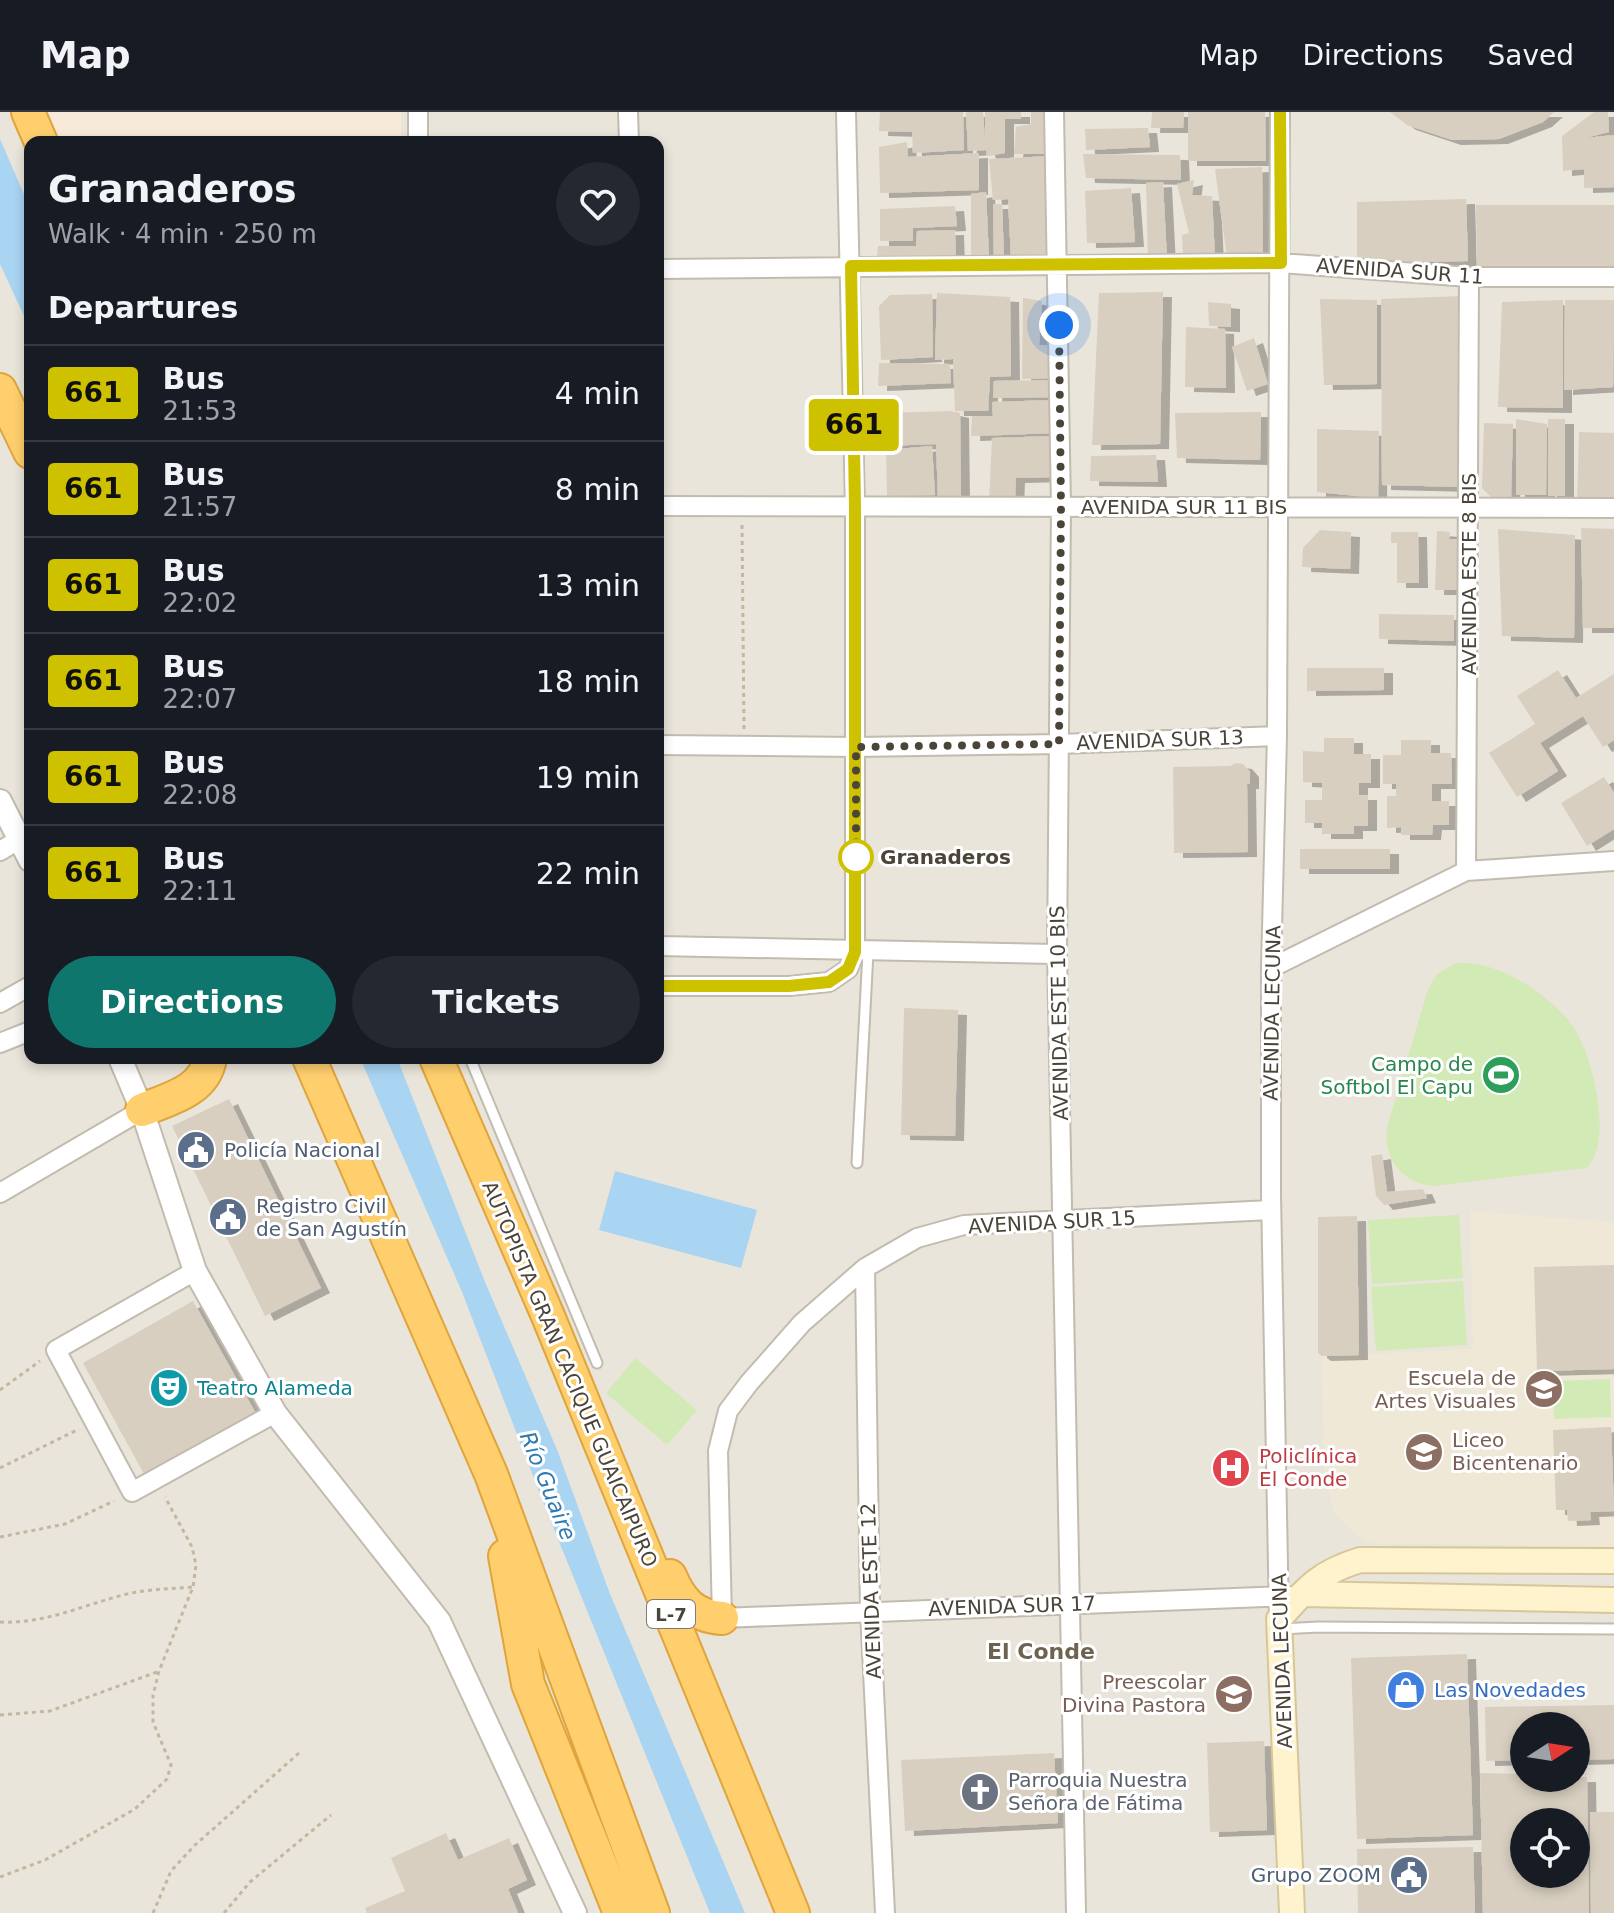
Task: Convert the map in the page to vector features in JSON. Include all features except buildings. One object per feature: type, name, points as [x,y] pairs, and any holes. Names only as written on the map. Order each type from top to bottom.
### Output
[{"type":"highway","points":[[28,112],[38,136]]},
{"type":"highway","points":[[0,390],[24,440]]},
{"type":"highway","points":[[142,1110],[196,1085],[208,1064]]},
{"type":"highway","points":[[312,1064],[491,1474],[653,1913]]},
{"type":"highway","name":"AUTOPISTA GRAN CACIQUE GUAICAIPURO","points":[[439,1064],[548,1316],[793,1913]]},
{"type":"highway","points":[[548,1316],[639,1505],[677,1592],[692,1610],[705,1617],[722,1618]]},
{"type":"highway","points":[[491,1474],[528,1684],[620,1913]]},
{"type":"main road","points":[[1338,1594],[1360,1560]]},
{"type":"main road","points":[[1285,1610],[1317,1579],[1334,1568],[1360,1560],[1614,1561]]},
{"type":"main road","name":"AVENIDA SUR 17","points":[[1285,1610],[1338,1594],[1614,1600]]},
{"type":"main road","name":"AVENIDA LECUNA","points":[[1285,1610],[1292,1913]]},
{"type":"street","points":[[418,112],[418,136]]},
{"type":"street","points":[[628,112],[629,136]]},
{"type":"street","points":[[664,986],[789,986],[829,982],[848,969],[862,952],[846,112]]},
{"type":"street","name":"AVENIDA ESTE 10 BIS","points":[[1054,112],[1061,507],[1057,954],[1076,1913]]},
{"type":"street","name":"AVENIDA LECUNA","points":[[1280,112],[1271,1210],[1285,1610]]},
{"type":"street","name":"AVENIDA SUR 11","points":[[664,269],[1281,263],[1469,277],[1614,277]]},
{"type":"street","name":"AVENIDA ESTE 8 BIS","points":[[1466,871],[1469,277]]},
{"type":"street","name":"AVENIDA SUR 11 BIS","points":[[664,506],[1614,508]]},
{"type":"street","name":"AVENIDA SUR 13","points":[[664,745],[856,747],[1277,736]]},
{"type":"street","points":[[0,801],[24,847]]},
{"type":"street","points":[[0,851],[20,839]]},
{"type":"street","points":[[1271,968],[1466,871],[1614,861]]},
{"type":"street","points":[[664,946],[1057,954]]},
{"type":"street","points":[[0,1003],[24,989]]},
{"type":"street","points":[[0,1043],[24,1033]]},
{"type":"street","points":[[123,1064],[142,1110],[195,1271],[275,1413],[439,1621],[575,1913]]},
{"type":"street","points":[[0,1193],[142,1110]]},
{"type":"street","name":"AVENIDA SUR 15","points":[[722,1618],[718,1451],[728,1411],[802,1323],[865,1268],[917,1238],[964,1225],[1271,1210]]},
{"type":"street","name":"AVENIDA ESTE 12","points":[[865,1268],[870,1611],[885,1913]]},
{"type":"street","points":[[195,1271],[56,1350],[132,1492],[275,1413]]},
{"type":"street","name":"AVENIDA SUR 17","points":[[722,1618],[1069,1604],[1285,1610]]},
{"type":"lane","points":[[857,1163],[862,952]]},
{"type":"lane","points":[[472,1064],[597,1363]]},
{"type":"lane","points":[[1285,1610],[1334,1627],[1614,1629]]},
{"type":"path","points":[[742,507],[745,745]]},
{"type":"path","points":[[0,1390],[56,1350]]},
{"type":"path","points":[[0,1468],[94,1421]]},
{"type":"path","points":[[0,1877],[45,1860],[135,1809],[167,1779],[171,1765],[153,1722],[153,1695],[159,1671],[193,1587],[196,1565],[192,1547],[155,1480]]},
{"type":"path","points":[[0,1537],[65,1524],[132,1492]]},
{"type":"path","points":[[0,1622],[24,1623],[55,1617],[122,1595],[193,1587]]},
{"type":"path","points":[[0,1715],[50,1711],[159,1671]]},
{"type":"path","points":[[153,1913],[171,1871],[195,1845],[299,1753]]},
{"type":"path","points":[[224,1913],[250,1882],[331,1815]]},
{"type":"shaded area","points":[[0,112],[47,112],[57,136],[24,136],[24,1064],[664,1064],[664,136],[401,136],[401,112],[1614,112],[1614,1913],[0,1913]]},
{"type":"shaded area","points":[[47,112],[401,112],[401,136],[57,136]]},
{"type":"shaded area","points":[[1470,1211],[1614,1222],[1614,1547],[1366,1543],[1335,1514],[1324,1476],[1322,1356],[1473,1349]]},
{"type":"green space","name":"Campo de Softbol El Capu","points":[[1456,963],[1487,967],[1518,980],[1558,1010],[1578,1035],[1593,1075],[1600,1120],[1599,1140],[1594,1157],[1586,1168],[1434,1186],[1413,1180],[1397,1168],[1388,1150],[1387,1128],[1428,989],[1437,974]]},
{"type":"green space","points":[[1459,1215],[1463,1278],[1372,1284],[1368,1220]]},
{"type":"green space","points":[[1463,1281],[1467,1345],[1376,1351],[1371,1287]]},
{"type":"green space","points":[[635,1358],[697,1410],[667,1445],[606,1393]]},
{"type":"green space","points":[[1610,1379],[1611,1417],[1554,1419],[1553,1381]]},
{"type":"water","points":[[0,139],[24,194],[24,316],[0,264]]},
{"type":"water","name":"Río Guaire","points":[[363,1064],[399,1064],[485,1282],[558,1452],[610,1594],[745,1913],[710,1913],[549,1517],[462,1292]]},
{"type":"water","points":[[615,1171],[757,1210],[741,1268],[599,1230]]},
{"type":"bus line","name":"661","points":[[664,986],[789,986],[829,982],[848,969],[855,952],[855,507],[851,266],[1281,263],[1280,112]]},
{"type":"place","name":"Granaderos","points":[[856,857]]},
{"type":"place","name":"Campo de Softbol El Capu","points":[[1501,1075]]},
{"type":"place","name":"Policía Nacional","points":[[196,1150]]},
{"type":"place","name":"Registro Civil de San Agustín","points":[[228,1217]]},
{"type":"place","name":"Teatro Alameda","points":[[169,1388]]},
{"type":"place","name":"Escuela de Artes Visuales","points":[[1544,1389]]},
{"type":"place","name":"Liceo Bicentenario","points":[[1424,1452]]},
{"type":"place","name":"Policlínica El Conde","points":[[1231,1468]]},
{"type":"place","name":"Las Novedades","points":[[1406,1690]]},
{"type":"place","name":"Preescolar Divina Pastora","points":[[1234,1694]]},
{"type":"place","name":"Parroquia Nuestra Señora de Fátima","points":[[980,1792]]},
{"type":"place","name":"Grupo ZOOM","points":[[1409,1875]]},
{"type":"district","name":"El Conde","points":[[1041,1651]]},
{"type":"route","points":[[856,857],[856,747],[1059,744],[1059,325]]}]
